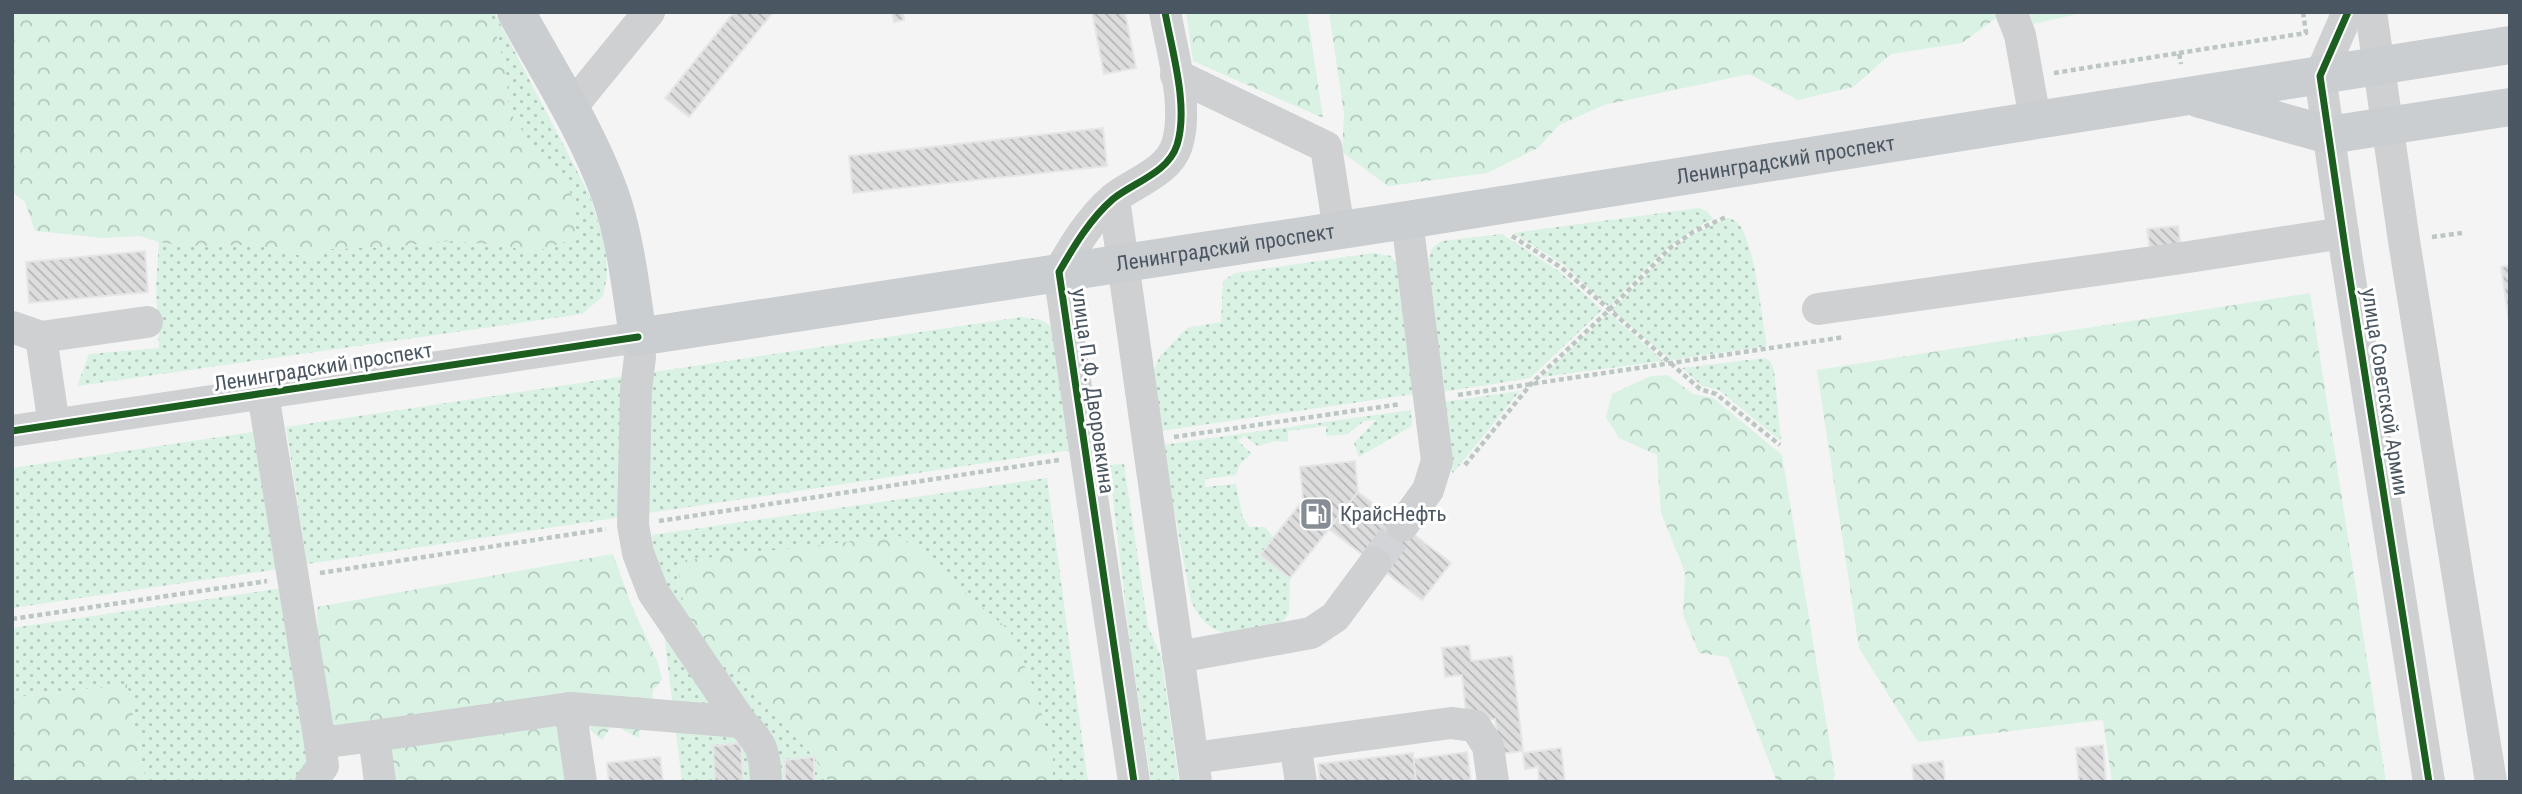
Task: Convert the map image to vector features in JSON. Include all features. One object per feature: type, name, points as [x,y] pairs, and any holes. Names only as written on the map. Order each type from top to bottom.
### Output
[{"type":"main road","points":[[516,12],[591,150],[610,195],[624,246],[638,337]]},
{"type":"main road","name":"Ленинградский проспект","points":[[638,337],[1407,220],[2510,45]]},
{"type":"main road","name":"Ленинградский проспект","points":[[2187,95],[2329,135],[2510,107]]},
{"type":"street","points":[[569,110],[649,12]]},
{"type":"street","name":"улица П.Ф. Дворовкина","points":[[1134,782],[1059,272],[1080,236],[1114,199],[1157,172],[1177,147],[1182,115],[1165,12]]},
{"type":"street","points":[[2011,12],[2020,35],[2035,119]]},
{"type":"street","points":[[2320,76],[2348,12]]},
{"type":"street","name":"улица Советской Армии","points":[[2371,12],[2404,241],[2497,737],[2491,782]]},
{"type":"street","points":[[1176,75],[1326,147],[1339,230]]},
{"type":"street","name":"улица Советской Армии","points":[[2320,76],[2429,782]]},
{"type":"street","points":[[1114,199],[1194,770],[1295,744],[1451,723],[1475,726],[1488,746],[1493,782]]},
{"type":"street","points":[[1402,526],[1428,490],[1437,461],[1407,220]]},
{"type":"street","points":[[1818,309],[2343,233]]},
{"type":"street","points":[[54,425],[27,332],[147,322]]},
{"type":"street","points":[[638,337],[640,357],[636,390],[633,525],[638,553],[653,592],[741,722],[758,738],[765,758],[766,782]]},
{"type":"street","name":"Ленинградский проспект","points":[[12,431],[638,337]]},
{"type":"street","points":[[263,394],[323,766],[311,782]]},
{"type":"street","points":[[1178,657],[1311,633],[1335,617],[1375,563]]},
{"type":"street","points":[[320,743],[570,708],[741,722]]},
{"type":"street","points":[[570,708],[581,782]]},
{"type":"street","points":[[374,737],[380,782]]},
{"type":"street","points":[[1295,744],[1301,782]]},
{"type":"path","points":[[2028,78],[2306,33],[2303,12]]},
{"type":"path","points":[[2179,53],[2187,95]]},
{"type":"path","points":[[1463,468],[1531,384],[1670,248],[1693,232],[1728,216]]},
{"type":"path","points":[[1506,232],[1562,268],[1700,389],[1716,394],[1780,445]]},
{"type":"path","points":[[2404,241],[2462,233]]},
{"type":"path","points":[[1148,442],[1851,336]]},
{"type":"path","points":[[12,619],[1084,456]]},
{"type":"green space","points":[[12,12],[490,12],[506,71],[509,111],[541,159],[563,177],[575,203],[576,238],[535,252],[499,245],[450,241],[392,247],[327,249],[311,258],[255,245],[184,246],[140,236],[104,238],[35,231],[25,202],[12,192]]},
{"type":"green space","points":[[490,12],[494,12],[590,196],[606,246],[607,276],[603,296],[582,314],[77,386],[89,354],[159,348],[156,286],[159,242],[184,246],[255,245],[311,258],[327,249],[392,247],[450,241],[499,245],[535,252],[575,203],[563,178],[541,159],[509,111],[506,71]]},
{"type":"green space","points":[[1186,12],[1307,12],[1323,118],[1193,61]]},
{"type":"green space","points":[[1329,12],[1994,12],[1996,18],[1962,43],[1891,54],[1853,87],[1798,100],[1749,74],[1604,105],[1559,125],[1538,148],[1487,173],[1388,186],[1342,152],[1344,114]]},
{"type":"green space","points":[[2029,12],[2086,12],[2033,24]]},
{"type":"green space","points":[[1699,208],[1707,211],[1713,219],[1670,247],[1609,307],[1564,265],[1513,233]]},
{"type":"green space","points":[[1728,218],[1741,227],[1751,252],[1767,346],[1671,360],[1612,310],[1671,250],[1694,234]]},
{"type":"green space","points":[[1502,234],[1560,272],[1602,310],[1530,378],[1442,392],[1428,263],[1432,248],[1442,241]]},
{"type":"green space","points":[[1373,253],[1391,256],[1401,271],[1414,394],[1160,431],[1153,372],[1160,356],[1187,328],[1221,322],[1223,281],[1235,273]]},
{"type":"green space","points":[[2310,293],[2386,782],[2112,782],[2103,720],[1918,742],[1859,648],[1817,370]]},
{"type":"green space","points":[[1609,313],[1663,361],[1542,377]]},
{"type":"green space","points":[[1022,317],[1041,320],[1053,327],[1078,449],[307,564],[286,427]]},
{"type":"green space","points":[[1765,358],[1770,361],[1774,370],[1781,441],[1719,390],[1702,386],[1682,368]]},
{"type":"green space","points":[[1668,375],[1693,394],[1713,398],[1782,455],[1835,775],[1832,782],[1777,782],[1728,657],[1699,653],[1683,615],[1685,572],[1661,513],[1657,455],[1619,438],[1606,417],[1612,394],[1651,376]]},
{"type":"green space","points":[[1520,391],[1453,473],[1447,466],[1443,402]]},
{"type":"green space","points":[[1411,410],[1412,426],[1359,457],[1354,443],[1376,420],[1364,421],[1348,434],[1326,436],[1326,426],[1288,431],[1288,442],[1275,441],[1258,446],[1244,436],[1238,441],[1252,454],[1240,464],[1236,475],[1205,479],[1205,487],[1236,484],[1242,515],[1249,527],[1265,527],[1274,538],[1260,555],[1290,578],[1289,613],[1278,628],[1250,632],[1227,633],[1207,624],[1191,601],[1162,445]]},
{"type":"green space","points":[[259,431],[279,569],[12,608],[12,468]]},
{"type":"green space","points":[[1124,464],[1148,626],[1161,656],[1179,782],[1151,782],[1130,643],[1109,465]]},
{"type":"green space","points":[[1047,478],[1088,782],[682,782],[652,535]]},
{"type":"green space","points":[[900,536],[1010,631],[1035,691],[1053,751],[1053,782],[829,782],[814,757],[686,623],[677,561]]},
{"type":"green space","points":[[613,554],[631,604],[658,663],[662,680],[653,690],[652,704],[641,703],[639,738],[623,730],[622,717],[613,724],[602,740],[590,730],[576,706],[578,782],[387,782],[379,723],[346,739],[331,725],[319,688],[317,607]]},
{"type":"green space","points":[[283,588],[315,780],[146,782],[127,684],[12,698],[12,628]]},
{"type":"green space","points":[[127,684],[146,782],[12,782],[12,698]]},
{"type":"building","points":[[734,12],[773,12],[689,117],[665,98]]},
{"type":"building","points":[[892,12],[903,12],[904,20],[894,22]]},
{"type":"building","points":[[1092,12],[1125,12],[1136,68],[1104,74]]},
{"type":"building","points":[[1103,128],[1107,166],[853,193],[849,156]]},
{"type":"building","points":[[2178,226],[2182,253],[2151,257],[2147,229]]},
{"type":"building","points":[[145,251],[148,292],[29,303],[26,262]]},
{"type":"building","points":[[2510,265],[2510,329],[2501,267]]},
{"type":"building","name":"КрайсНефть","points":[[1355,461],[1358,492],[1290,578],[1260,555],[1303,500],[1300,467]]},
{"type":"building","points":[[1358,492],[1451,563],[1422,600],[1329,529]]},
{"type":"building","points":[[1469,645],[1471,661],[1512,656],[1523,751],[1500,754],[1495,719],[1467,722],[1462,675],[1445,677],[1442,648]]},
{"type":"building","points":[[741,743],[743,782],[715,782],[713,746]]},
{"type":"building","points":[[2103,745],[2106,782],[2079,782],[2076,748]]},
{"type":"building","points":[[1561,748],[1565,782],[1539,782],[1538,767],[1525,769],[1523,753]]},
{"type":"building","points":[[1467,752],[1471,782],[1416,782],[1413,759]]},
{"type":"building","points":[[1413,753],[1416,782],[1320,782],[1318,764]]},
{"type":"building","points":[[660,757],[663,782],[609,782],[607,763]]},
{"type":"building","points":[[814,757],[814,782],[785,782],[785,760]]},
{"type":"building","points":[[1943,761],[1945,782],[1914,782],[1912,765]]},
{"type":"tunnel","points":[[1375,563],[1402,526]]},
{"type":"cycle path","points":[[1134,782],[1059,272],[1097,215],[1113,199],[1158,170],[1173,155],[1181,114],[1175,61],[1165,12]]},
{"type":"cycle path","points":[[2348,12],[2320,76],[2429,782]]},
{"type":"cycle path","points":[[12,431],[638,337]]},
{"type":"place","name":"КрайсНефть","points":[[1316,514]]}]
